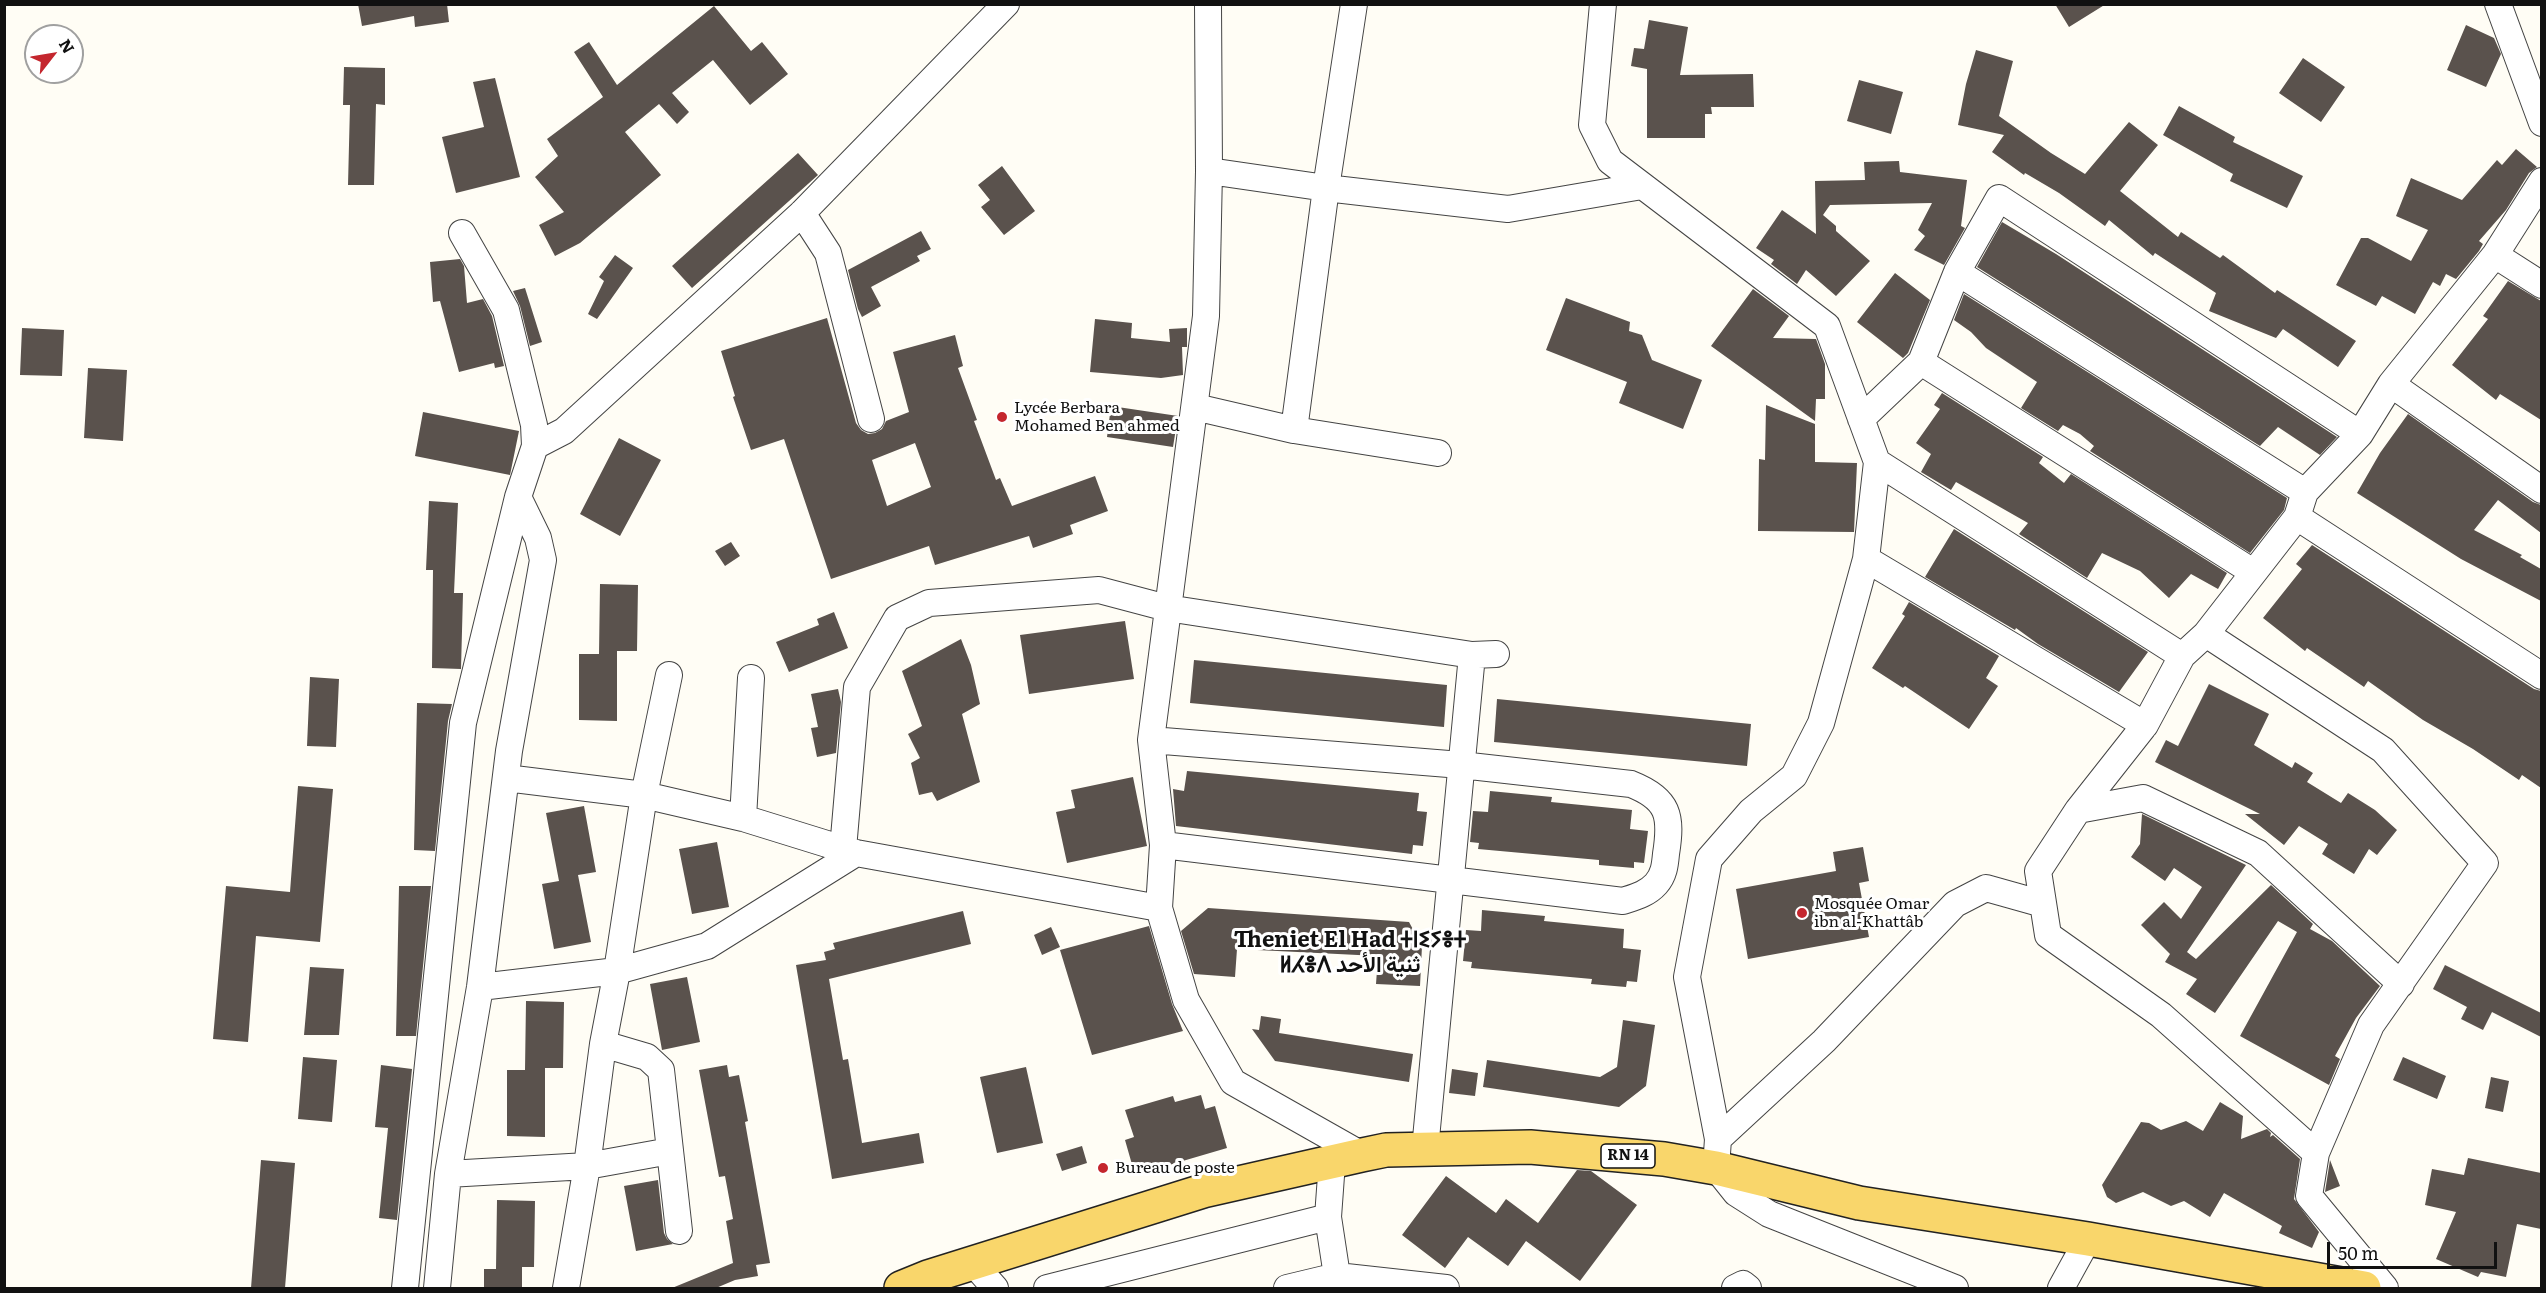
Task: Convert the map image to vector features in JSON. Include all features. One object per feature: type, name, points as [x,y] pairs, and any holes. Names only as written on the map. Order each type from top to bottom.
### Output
[{"type":"main road","name":"RN 14","points":[[901,1288],[928,1277],[1203,1191],[1386,1150],[1530,1147],[1664,1159],[1717,1153],[1859,1203],[2088,1239],[2364,1288]]},
{"type":"street","points":[[535,446],[564,431],[802,213],[1006,4]]},
{"type":"street","points":[[1208,4],[1209,171],[1206,316],[1151,740],[1162,845],[1159,908],[1186,1000],[1233,1082],[1347,1159],[1328,1217],[1337,1276]]},
{"type":"street","points":[[1294,430],[1326,188],[1354,4]]},
{"type":"street","points":[[1603,4],[1592,126],[1610,161],[1827,326],[1877,462],[1866,559],[1821,723],[1794,776],[1751,811],[1709,860],[1687,977],[1717,1153],[1736,1193],[1769,1214],[1955,1288]]},
{"type":"street","points":[[2498,4],[2541,123]]},
{"type":"street","points":[[1209,171],[1326,188],[1508,209],[1642,186]]},
{"type":"street","points":[[2316,1153],[2161,1015],[2048,935],[2038,871],[2078,810],[2145,725],[2182,656],[2206,634],[2297,516],[2305,492],[2360,434],[2391,384],[2495,255],[2541,181]]},
{"type":"street","points":[[1862,419],[1921,362],[1957,272],[1999,198],[2360,434]]},
{"type":"street","points":[[802,213],[828,253],[871,418]]},
{"type":"street","points":[[405,1288],[463,723],[518,497],[535,446],[534,425],[506,310],[462,233]]},
{"type":"street","points":[[2495,255],[2541,285]]},
{"type":"street","points":[[1957,272],[2305,492]]},
{"type":"street","points":[[1921,362],[2253,572]]},
{"type":"street","points":[[2391,384],[2541,490]]},
{"type":"street","points":[[1195,407],[1294,430],[1438,453]]},
{"type":"street","points":[[1877,462],[2182,656]]},
{"type":"street","points":[[437,1288],[448,1174],[480,987],[506,778],[543,560],[538,538],[518,497]]},
{"type":"street","points":[[2297,516],[2541,676]]},
{"type":"street","points":[[1866,559],[2145,725]]},
{"type":"street","points":[[850,851],[857,687],[897,618],[929,603],[1099,590],[1167,608],[1484,654],[1461,765],[1425,1149]]},
{"type":"street","points":[[2206,634],[2383,750],[2485,862],[2371,1025],[2316,1153],[2309,1196],[2385,1288]]},
{"type":"street","points":[[566,1288],[644,795],[669,675]]},
{"type":"street","points":[[743,818],[751,678]]},
{"type":"street","points":[[1151,740],[1461,765],[1632,784],[1652,792],[1664,809],[1670,828],[1664,872],[1656,885],[1644,894],[1623,901],[1162,845]]},
{"type":"street","points":[[506,778],[644,795],[743,818],[850,851],[1159,908]]},
{"type":"street","points":[[2078,810],[2143,798],[2258,853],[2401,984]]},
{"type":"street","points":[[480,987],[617,971],[707,946],[850,851]]},
{"type":"street","points":[[1717,1153],[1955,904],[1986,888],[2043,904]]},
{"type":"street","points":[[603,1044],[647,1057],[661,1070],[679,1231]]},
{"type":"street","points":[[448,1174],[586,1166],[670,1151]]},
{"type":"street","points":[[1047,1288],[1328,1217]]},
{"type":"street","points":[[2061,1288],[2088,1239]]},
{"type":"street","points":[[973,1263],[995,1288]]},
{"type":"street","points":[[1287,1288],[1337,1276],[1446,1288]]},
{"type":"street","points":[[1735,1288],[1743,1284],[1748,1288]]},
{"type":"building","points":[[358,4],[447,4],[449,22],[415,27],[414,16],[362,26]]},
{"type":"building","points":[[2055,4],[2106,4],[2069,27]]},
{"type":"building","points":[[714,6],[751,51],[762,42],[788,74],[750,105],[713,60],[672,93],[689,112],[677,124],[659,104],[625,132],[661,175],[580,243],[555,256],[539,225],[564,212],[535,177],[558,156],[547,139],[603,97],[574,52],[589,42],[617,85]]},
{"type":"building","points":[[1649,20],[1688,27],[1680,75],[1753,74],[1754,107],[1711,107],[1712,114],[1705,114],[1705,138],[1647,138],[1647,69],[1631,66],[1634,48],[1644,49]]},
{"type":"building","points":[[2466,25],[2494,38],[2501,54],[2486,87],[2447,70]]},
{"type":"building","points":[[1976,50],[2013,61],[1999,116],[2085,174],[2129,122],[2158,145],[2120,191],[2178,237],[2181,232],[2220,258],[2223,255],[2275,293],[2277,290],[2356,341],[2338,367],[2283,329],[2276,338],[2209,311],[2216,293],[2155,253],[2153,256],[2109,220],[2105,226],[2059,193],[2025,173],[2024,175],[1992,152],[2004,135],[1958,125]]},
{"type":"building","points":[[2303,58],[2345,87],[2321,122],[2279,93]]},
{"type":"building","points":[[344,67],[385,68],[385,105],[376,104],[374,185],[348,185],[350,105],[343,105]]},
{"type":"building","points":[[495,78],[520,177],[456,193],[442,137],[484,127],[473,82]]},
{"type":"building","points":[[1859,80],[1903,92],[1891,134],[1847,121]]},
{"type":"building","points":[[2179,106],[2235,137],[2233,142],[2303,176],[2287,208],[2230,181],[2233,174],[2163,135]]},
{"type":"building","points":[[2516,149],[2537,167],[2529,173],[2506,210],[2479,241],[2483,244],[2479,251],[2456,279],[2446,274],[2440,286],[2433,282],[2415,314],[2382,296],[2376,306],[2336,285],[2361,238],[2368,238],[2411,261],[2428,230],[2396,216],[2411,178],[2462,200],[2497,160],[2502,165]]},
{"type":"building","points":[[798,153],[818,175],[692,288],[672,266]]},
{"type":"building","points":[[1899,161],[1900,172],[1967,180],[1961,226],[1965,228],[1944,265],[1914,250],[1925,236],[1918,230],[1932,203],[1830,205],[1823,215],[1836,226],[1836,231],[1870,261],[1836,296],[1806,270],[1797,284],[1771,264],[1774,260],[1756,248],[1782,210],[1816,234],[1815,181],[1865,180],[1864,162]]},
{"type":"building","points":[[1002,166],[1035,211],[1004,235],[981,207],[990,200],[978,185]]},
{"type":"building","points":[[2002,222],[2056,254],[2337,437],[2320,455],[2278,427],[2260,446],[1977,267]]},
{"type":"building","points":[[921,231],[931,249],[917,256],[920,261],[871,287],[881,306],[862,317],[848,270]]},
{"type":"building","points":[[615,255],[633,268],[597,319],[588,314],[604,281],[599,277]]},
{"type":"building","points":[[460,259],[464,266],[467,303],[483,299],[492,316],[504,366],[495,368],[494,363],[459,372],[440,301],[433,302],[430,262]]},
{"type":"building","points":[[1895,273],[1930,300],[1908,353],[1903,358],[1857,322]]},
{"type":"building","points":[[2508,281],[2541,301],[2541,420],[2500,394],[2496,400],[2452,365],[2488,319],[2483,316]]},
{"type":"building","points":[[525,288],[542,342],[530,346],[520,306],[513,291]]},
{"type":"building","points":[[1753,289],[1789,316],[1773,338],[1816,339],[1825,364],[1825,399],[1816,399],[1815,421],[1711,346]]},
{"type":"building","points":[[1964,294],[2287,498],[2284,510],[2250,553],[2090,451],[2094,446],[2080,434],[2063,425],[2058,431],[2021,408],[2037,382],[1986,348],[1971,332],[1954,320]]},
{"type":"building","points":[[1566,298],[1630,322],[1629,331],[1642,335],[1652,360],[1702,380],[1683,429],[1619,403],[1627,382],[1546,350]]},
{"type":"building","points":[[827,318],[856,423],[868,434],[882,429],[886,421],[909,412],[893,352],[955,335],[963,366],[958,368],[977,420],[974,421],[996,480],[1000,478],[1012,506],[1095,476],[1108,511],[1070,525],[1073,534],[1033,548],[1029,536],[935,565],[929,546],[831,579],[784,439],[751,450],[733,397],[735,396],[721,351]],"holes":[[[915,443],[931,487],[887,506],[872,460]]]},
{"type":"building","points":[[1095,319],[1132,323],[1131,338],[1170,342],[1169,329],[1187,328],[1187,347],[1182,347],[1183,375],[1161,378],[1090,372]]},
{"type":"building","points":[[22,328],[64,330],[62,376],[20,375]]},
{"type":"building","points":[[88,368],[127,370],[123,441],[84,438]]},
{"type":"building","points":[[1942,393],[2043,457],[2039,463],[2064,483],[2071,474],[2227,573],[2218,589],[2191,574],[2169,598],[2140,571],[2102,553],[2087,578],[2019,534],[2028,523],[1956,482],[1951,490],[1921,472],[1931,454],[1916,443],[1940,409],[1934,405]]},
{"type":"building","points":[[1766,405],[1815,424],[1815,462],[1857,463],[1854,532],[1758,531],[1759,459],[1765,460]]},
{"type":"building","points":[[1111,406],[1178,416],[1173,447],[1107,437]]},
{"type":"building","points":[[423,412],[519,431],[510,475],[415,456]]},
{"type":"building","points":[[2408,414],[2533,502],[2541,505],[2541,533],[2498,500],[2474,530],[2522,555],[2520,557],[2541,569],[2541,601],[2461,559],[2357,493],[2380,453]]},
{"type":"building","points":[[619,438],[661,460],[620,536],[580,514]]},
{"type":"building","points":[[429,501],[458,503],[454,593],[463,593],[461,669],[432,668],[433,570],[426,570]]},
{"type":"building","points":[[1954,529],[2148,652],[2119,692],[2038,644],[2016,628],[2015,630],[1925,577]]},
{"type":"building","points":[[731,542],[740,556],[725,566],[715,551]]},
{"type":"building","points":[[2312,545],[2534,689],[2541,691],[2541,788],[2522,775],[2519,780],[2473,749],[2423,720],[2368,681],[2364,687],[2307,648],[2305,651],[2263,618],[2302,569],[2296,564]]},
{"type":"building","points":[[600,584],[638,585],[637,651],[617,651],[617,721],[579,720],[579,654],[599,654]]},
{"type":"building","points":[[1909,602],[1999,656],[1986,678],[1998,686],[1969,729],[1905,686],[1903,688],[1872,668],[1905,616],[1902,614]]},
{"type":"building","points":[[834,612],[848,648],[789,672],[776,642],[819,625],[817,619]]},
{"type":"building","points":[[1125,621],[1134,679],[1029,694],[1020,635]]},
{"type":"building","points":[[961,639],[971,665],[980,704],[962,714],[980,782],[937,801],[932,792],[919,795],[911,763],[920,758],[908,734],[922,726],[902,671]]},
{"type":"building","points":[[1194,660],[1447,685],[1444,727],[1190,703]]},
{"type":"building","points":[[310,677],[339,679],[336,747],[307,746]]},
{"type":"building","points":[[2209,684],[2269,714],[2254,745],[2292,768],[2295,762],[2313,773],[2307,782],[2341,803],[2348,793],[2375,810],[2397,830],[2377,855],[2369,849],[2354,874],[2322,854],[2328,844],[2299,826],[2284,845],[2245,814],[2260,814],[2155,762],[2166,740],[2178,746]]},
{"type":"building","points":[[838,689],[841,702],[836,753],[817,757],[811,728],[818,727],[811,694]]},
{"type":"building","points":[[1497,699],[1751,724],[1747,766],[1494,742]]},
{"type":"building","points":[[417,703],[452,704],[448,721],[435,851],[414,850]]},
{"type":"building","points":[[1187,771],[1419,793],[1417,811],[1427,812],[1423,846],[1413,845],[1412,854],[1176,826],[1173,789],[1184,791]]},
{"type":"building","points":[[1133,777],[1147,846],[1067,863],[1056,812],[1075,808],[1071,790]]},
{"type":"building","points":[[298,786],[333,789],[320,942],[256,936],[248,1042],[213,1039],[226,886],[290,892]]},
{"type":"building","points":[[1490,791],[1552,797],[1551,802],[1632,810],[1630,829],[1648,831],[1644,863],[1634,862],[1634,868],[1599,865],[1599,860],[1478,849],[1479,843],[1470,842],[1473,811],[1488,812]]},
{"type":"building","points":[[584,806],[596,872],[578,875],[591,942],[554,949],[542,884],[559,881],[546,813]]},
{"type":"building","points":[[2142,814],[2246,865],[2187,952],[2196,959],[2271,885],[2313,924],[2310,929],[2332,941],[2380,986],[2356,1018],[2335,1056],[2340,1059],[2329,1085],[2240,1036],[2297,932],[2278,921],[2215,1013],[2186,994],[2197,979],[2165,962],[2170,954],[2141,925],[2164,902],[2181,919],[2202,887],[2174,868],[2165,881],[2131,857],[2140,844]]},
{"type":"building","points":[[717,842],[729,907],[692,914],[679,849]]},
{"type":"building","name":"Mosquée Omar ibn al-Khattâb","points":[[1863,847],[1869,881],[1859,883],[1869,937],[1748,959],[1736,889],[1836,871],[1833,852]]},
{"type":"building","points":[[399,886],[431,886],[416,1036],[396,1036]]},
{"type":"building","points":[[1208,908],[1409,922],[1422,946],[1420,986],[1376,984],[1378,956],[1237,949],[1235,977],[1194,974],[1181,931]]},
{"type":"building","points":[[1482,910],[1545,916],[1544,921],[1624,929],[1623,948],[1641,950],[1637,982],[1627,981],[1626,987],[1591,984],[1592,979],[1471,968],[1472,962],[1463,961],[1466,930],[1481,931]]},
{"type":"building","points":[[963,911],[971,944],[829,979],[843,1060],[848,1059],[862,1143],[919,1133],[924,1163],[832,1179],[796,965],[826,960],[824,952],[835,949],[833,943]]},
{"type":"building","points":[[1149,926],[1172,1004],[1183,1031],[1092,1055],[1060,950]]},
{"type":"building","points":[[1051,927],[1060,947],[1042,955],[1034,935]]},
{"type":"building","points":[[2445,965],[2541,1013],[2541,1037],[2492,1012],[2483,1030],[2461,1019],[2467,1007],[2433,989]]},
{"type":"building","points":[[310,967],[344,969],[339,1035],[304,1035]]},
{"type":"building","points":[[687,977],[700,1042],[662,1050],[650,984]]},
{"type":"building","points":[[526,1001],[564,1002],[563,1068],[545,1068],[545,1137],[507,1136],[507,1070],[525,1070]]},
{"type":"building","points":[[1261,1016],[1281,1019],[1279,1033],[1413,1054],[1409,1082],[1275,1061],[1252,1029],[1259,1030]]},
{"type":"building","points":[[1623,1020],[1655,1025],[1646,1086],[1619,1107],[1483,1087],[1487,1060],[1600,1077],[1617,1067]]},
{"type":"building","points":[[303,1057],[337,1060],[332,1122],[298,1119]]},
{"type":"building","points":[[2403,1057],[2446,1076],[2437,1099],[2393,1080]]},
{"type":"building","points":[[381,1065],[412,1069],[397,1220],[379,1218],[388,1128],[375,1127]]},
{"type":"building","points":[[727,1065],[729,1077],[739,1075],[770,1263],[756,1265],[758,1276],[735,1280],[716,1288],[672,1288],[733,1263],[726,1221],[733,1219],[725,1176],[719,1177],[699,1070]]},
{"type":"building","points":[[1026,1067],[1043,1143],[997,1153],[980,1077]]},
{"type":"building","points":[[1452,1069],[1478,1073],[1475,1096],[1449,1093]]},
{"type":"building","points":[[2491,1077],[2509,1081],[2503,1112],[2485,1108]]},
{"type":"building","points":[[1201,1095],[1205,1109],[1215,1106],[1227,1148],[1135,1175],[1125,1140],[1134,1137],[1125,1110],[1173,1096],[1175,1102]]},
{"type":"building","points":[[2220,1102],[2243,1116],[2241,1139],[2267,1129],[2271,1133],[2270,1137],[2273,1135],[2300,1159],[2294,1199],[2319,1232],[2312,1248],[2279,1233],[2282,1226],[2224,1193],[2210,1217],[2184,1201],[2171,1206],[2143,1192],[2116,1203],[2107,1197],[2102,1185],[2141,1122],[2149,1123],[2161,1130],[2186,1121],[2203,1131]]},
{"type":"building","points":[[1082,1146],[1087,1163],[1062,1171],[1056,1154]]},
{"type":"building","points":[[2468,1158],[2541,1173],[2541,1229],[2517,1224],[2506,1277],[2481,1272],[2478,1277],[2436,1259],[2456,1212],[2425,1205],[2432,1169],[2464,1175]]},
{"type":"building","points":[[261,1160],[295,1163],[285,1288],[251,1288]]},
{"type":"building","points":[[2330,1160],[2340,1186],[2325,1192]]},
{"type":"building","points":[[1577,1170],[1591,1171],[1637,1205],[1580,1281],[1526,1241],[1508,1266],[1468,1237],[1445,1268],[1402,1235],[1446,1176],[1496,1213],[1506,1199],[1538,1223]]},
{"type":"building","points":[[658,1180],[664,1233],[673,1244],[636,1251],[624,1186]]},
{"type":"building","points":[[497,1200],[535,1201],[534,1267],[522,1267],[522,1288],[484,1288],[484,1269],[496,1269]]},
{"type":"place","name":"Lycée Berbara Mohamed Ben ahmed","points":[[1002,417]]},
{"type":"place","name":"Mosquée Omar ibn al-Khattâb","points":[[1802,913]]},
{"type":"place","name":"Bureau de poste","points":[[1103,1168]]},
{"type":"district","name":"Theniet El Had ⵜⵏⵉⵢⴻⵜ ⵍⵃⴻⴷ ثنية الأحد","points":[[1350,954]]}]
